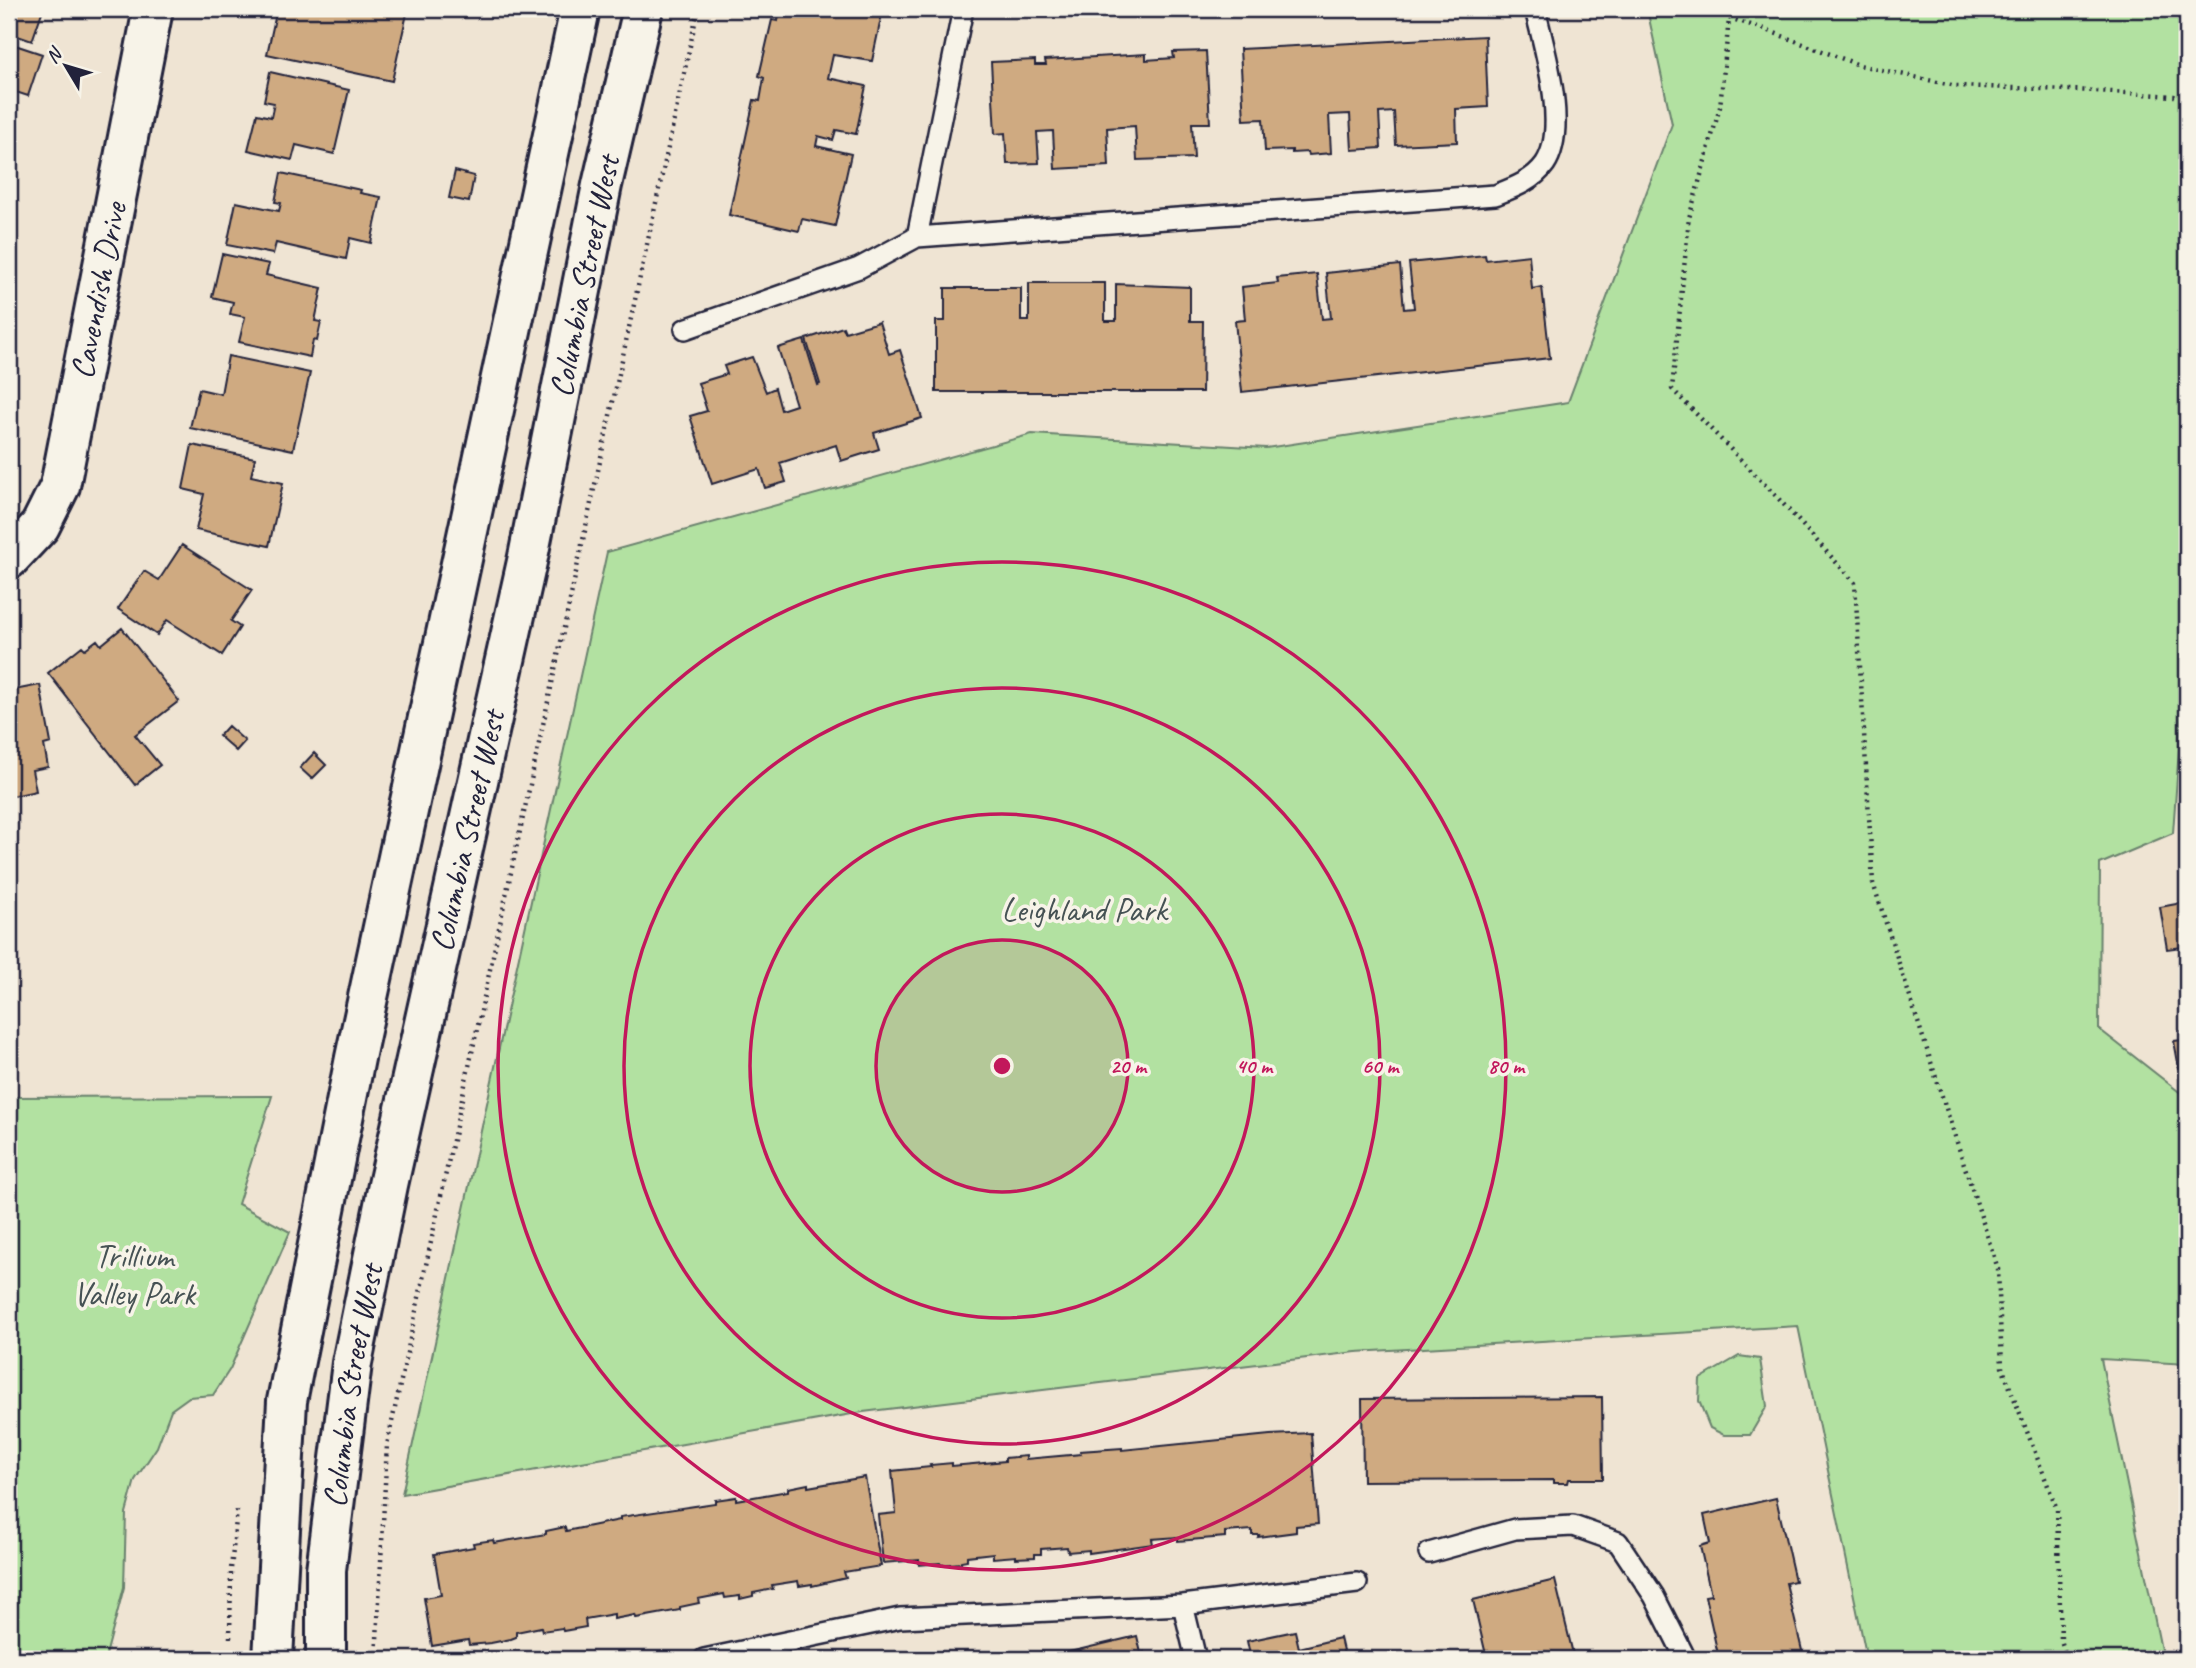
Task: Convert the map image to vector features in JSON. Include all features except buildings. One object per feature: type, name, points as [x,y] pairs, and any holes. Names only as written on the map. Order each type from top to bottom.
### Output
[{"type":"main road","name":"Cavendish Drive","points":[[9,559],[40,526],[60,486],[153,9]]},
{"type":"main road","name":"Columbia Street West","points":[[273,1659],[287,1401],[355,1058],[580,9]]},
{"type":"main road","name":"Columbia Street West","points":[[326,1659],[327,1570],[352,1363],[391,1171],[528,557],[602,186],[643,9]]},
{"type":"lane","points":[[917,237],[963,9]]},
{"type":"lane","points":[[685,329],[859,268],[917,237],[1495,195],[1526,182],[1545,164],[1554,143],[1554,98],[1535,9]]},
{"type":"lane","points":[[1429,1553],[1515,1529],[1573,1527],[1618,1542],[1654,1596],[1686,1659]]},
{"type":"lane","points":[[704,1659],[900,1618],[1182,1605],[1357,1583]]},
{"type":"lane","points":[[1182,1605],[1196,1659]]},
{"type":"path","points":[[376,1659],[387,1445],[698,9]]},
{"type":"path","points":[[1730,9],[1720,107],[1689,218],[1672,389],[1776,496],[1855,583],[1873,883],[1998,1269],[2002,1367],[2057,1509],[2061,1640],[2067,1659]]},
{"type":"path","points":[[1729,18],[1859,65],[1956,86],[2095,90],[2174,96],[2187,102]]},
{"type":"green space","name":"Leighland Park","points":[[1647,9],[2187,9],[2187,690],[2183,692],[2173,833],[2100,864],[2099,1029],[2187,1098],[2187,1364],[2101,1359],[2163,1659],[1867,1659],[1798,1326],[1356,1352],[863,1412],[402,1494],[607,552],[1032,434],[1266,448],[1568,402],[1672,124]]},
{"type":"green space","name":"Trillium Valley Park","points":[[272,1096],[238,1204],[290,1232],[230,1369],[213,1395],[189,1397],[171,1410],[157,1447],[135,1480],[126,1513],[124,1587],[105,1659],[9,1659],[9,1097]]},
{"type":"green space","points":[[1739,1356],[1760,1359],[1767,1406],[1750,1435],[1724,1435],[1710,1428],[1699,1401],[1700,1379]]}]
